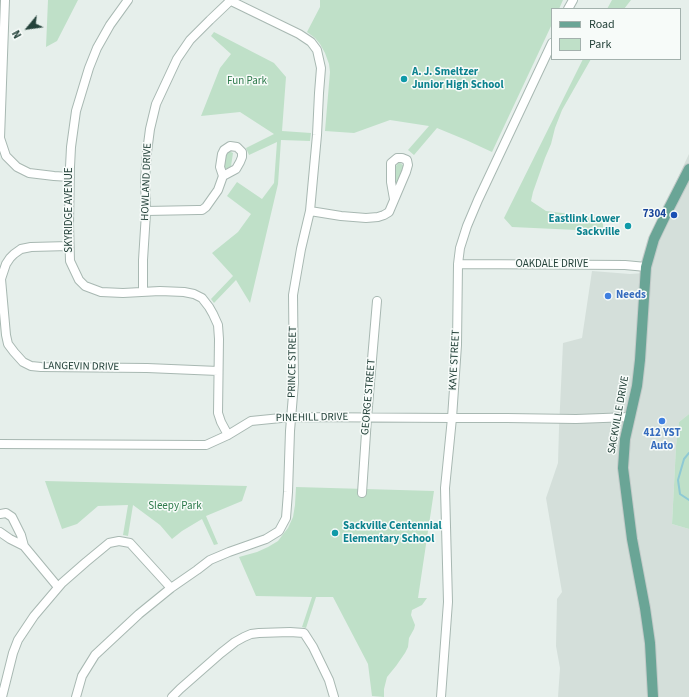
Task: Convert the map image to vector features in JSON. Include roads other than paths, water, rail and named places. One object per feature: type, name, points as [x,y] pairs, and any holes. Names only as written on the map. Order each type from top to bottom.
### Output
[{"type":"main road","name":"SACKVILLE DRIVE","points":[[652,697],[650,643],[632,539],[623,468],[625,439],[637,386],[646,267],[654,239],[689,169]]},
{"type":"street","points":[[5,0],[0,138],[6,156],[17,167],[29,173],[70,177]]},
{"type":"street","name":"SKYRIDGE AVENUE","points":[[128,0],[110,25],[97,48],[81,92],[76,111],[71,147],[69,202],[70,261],[79,280],[85,286],[101,292],[184,292],[194,294],[202,298],[209,306],[218,325],[218,413],[228,434]]},
{"type":"street","name":"PRINCE STREET","points":[[76,697],[82,676],[95,655],[139,614],[171,588],[217,556],[266,539],[279,531],[286,518],[294,383],[293,295],[301,249],[310,211],[321,68],[317,50],[311,42],[299,34],[229,1]]},
{"type":"street","name":"HOWLAND DRIVE","points":[[143,292],[146,211],[145,180],[150,129],[156,104],[177,59],[190,40],[229,1]]},
{"type":"street","name":"KAYE STREET","points":[[441,697],[448,602],[445,488],[457,345],[458,264],[460,248],[467,226],[551,45]]},
{"type":"street","points":[[146,211],[202,210],[218,190],[223,176]]},
{"type":"street","points":[[310,211],[341,216],[366,218],[378,217],[389,212],[394,199]]},
{"type":"street","name":"LANGEVIN DRIVE","points":[[69,246],[30,247],[21,249],[10,258],[6,264],[1,279],[6,335],[8,344],[23,362],[31,366],[41,367],[147,368],[218,371]]},
{"type":"street","name":"OAKDALE DRIVE","points":[[458,264],[625,265],[646,267]]},
{"type":"street","name":"GEORGE STREET","points":[[362,494],[377,300]]},
{"type":"street","name":"PINEHILL DRIVE","points":[[0,444],[206,445],[252,421],[291,417],[576,419],[630,417]]},
{"type":"street","points":[[0,514],[6,512],[12,517],[21,535],[24,546]]},
{"type":"street","points":[[0,532],[24,546],[58,587]]},
{"type":"street","points":[[2,697],[13,653],[18,640],[34,616],[58,587],[109,543],[119,541],[130,543],[171,588]]},
{"type":"street","points":[[172,697],[221,653],[244,637],[259,633],[290,632],[304,633],[313,647],[329,680],[334,697]]},
{"type":"waterway","points":[[689,453],[684,459],[678,480],[680,494],[689,500]]},
{"type":"place","name":"A. J. Smeltzer Junior High School","points":[[404,79]]},
{"type":"place","name":"7304","points":[[674,215]]},
{"type":"place","name":"Eastlink Lower Sackville","points":[[628,226]]},
{"type":"place","name":"Needs","points":[[608,296]]},
{"type":"place","name":"412 YST Auto","points":[[662,421]]},
{"type":"place","name":"Sackville Centennial Elementary School","points":[[335,533]]},
{"type":"park label","name":"Fun Park","points":[[247,82]]},
{"type":"park label","name":"Sleepy Park","points":[[175,507]]}]
